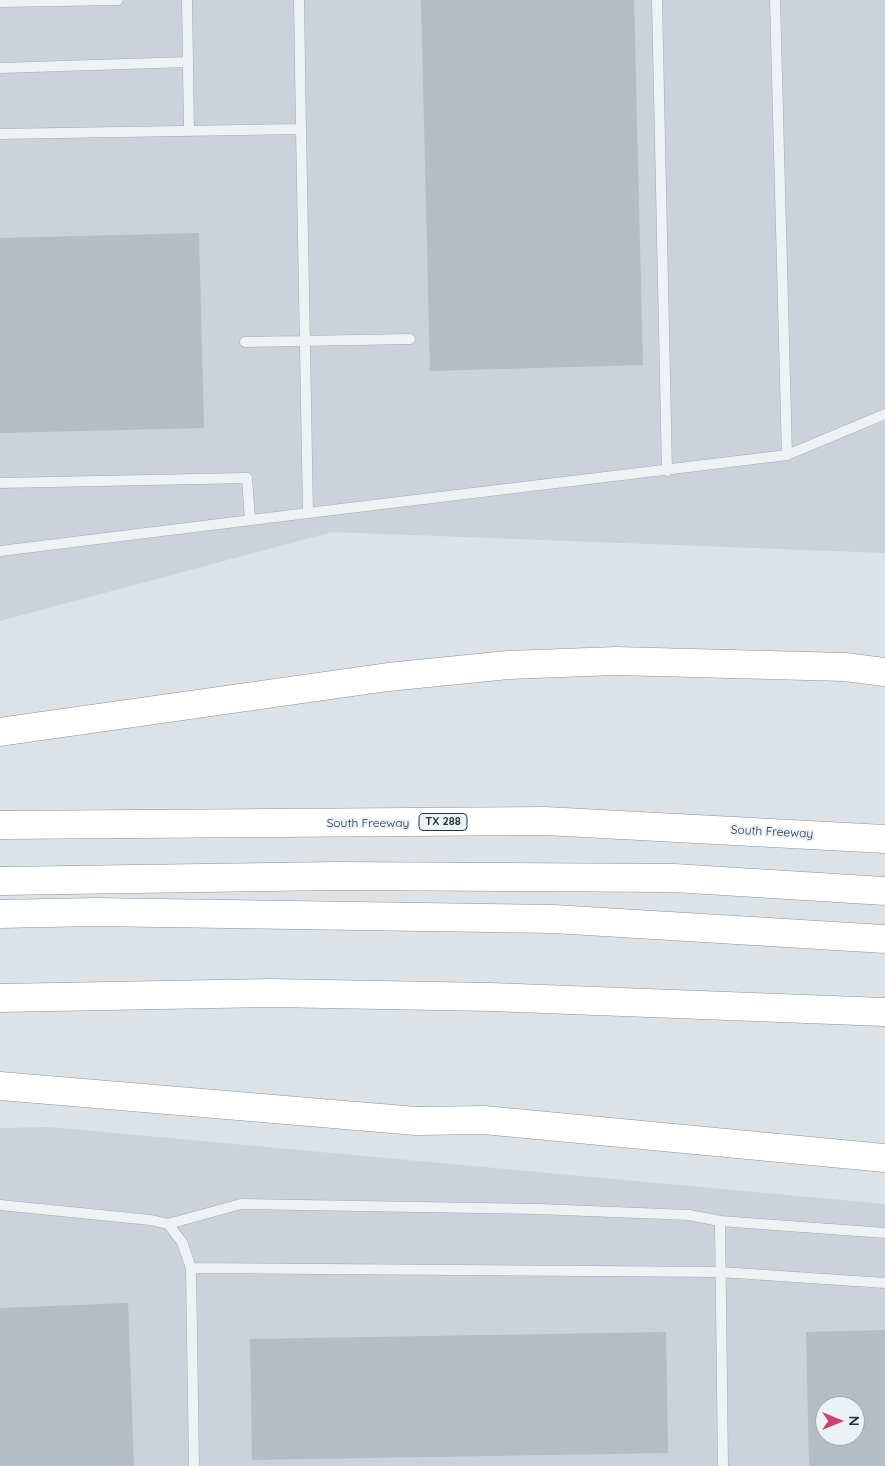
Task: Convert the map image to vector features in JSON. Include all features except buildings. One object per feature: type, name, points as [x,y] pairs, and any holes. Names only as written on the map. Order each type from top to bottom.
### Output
[{"type":"highway","points":[[0,732],[388,677],[508,666],[616,661],[845,668],[885,672]]},
{"type":"highway","name":"South Freeway","points":[[0,826],[545,821],[885,839]]},
{"type":"highway","points":[[0,881],[337,876],[664,878],[885,891]]},
{"type":"highway","points":[[0,914],[95,912],[554,919],[885,939]]},
{"type":"highway","points":[[0,998],[270,993],[491,997],[885,1012]]},
{"type":"highway","points":[[0,1086],[416,1121],[484,1120],[885,1158]]},
{"type":"lane","points":[[0,2],[118,0]]},
{"type":"lane","points":[[187,0],[189,131]]},
{"type":"lane","points":[[299,0],[308,513]]},
{"type":"lane","points":[[657,0],[667,471]]},
{"type":"lane","points":[[775,0],[787,455]]},
{"type":"lane","points":[[0,68],[188,62]]},
{"type":"lane","points":[[0,134],[301,129]]},
{"type":"lane","points":[[245,342],[410,339]]},
{"type":"lane","points":[[0,551],[787,455],[885,414]]},
{"type":"lane","points":[[0,483],[247,478],[250,520]]},
{"type":"lane","points":[[0,1205],[151,1220],[168,1224],[241,1204],[538,1209],[689,1215],[720,1221],[885,1233]]},
{"type":"lane","points":[[720,1221],[723,1466]]},
{"type":"lane","points":[[168,1224],[182,1242],[191,1268],[194,1466]]},
{"type":"lane","points":[[191,1268],[720,1272],[885,1283]]},
{"type":"shaded area","points":[[0,0],[885,0],[885,553],[332,532],[0,621]]},
{"type":"shaded area","points":[[50,1127],[885,1204],[885,1466],[0,1466],[0,1128]]}]
